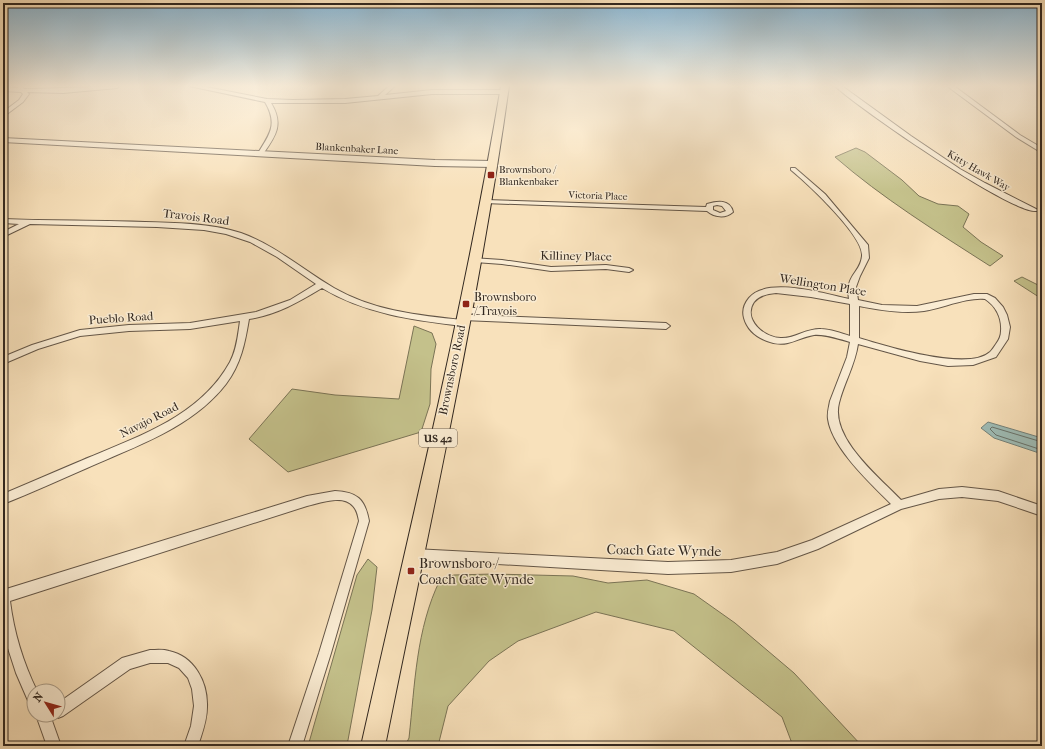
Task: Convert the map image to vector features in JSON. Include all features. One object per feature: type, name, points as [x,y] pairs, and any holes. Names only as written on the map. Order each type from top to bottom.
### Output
[{"type":"main road","name":"Brownsboro Road","points":[[373,746],[475,260],[500,121]]},
{"type":"street","points":[[262,153],[276,128],[276,121]]},
{"type":"street","name":"Kitty Hawk Way","points":[[887,121],[954,168],[1016,202],[1035,210]]},
{"type":"street","points":[[998,121],[1042,151]]},
{"type":"street","name":"Blankenbaker Lane","points":[[3,140],[462,164],[493,164]]},
{"type":"street","points":[[793,170],[822,195],[864,245],[866,259],[853,282],[855,340],[849,364],[832,410],[833,422],[843,442],[899,505]]},
{"type":"street","name":"Victoria Place","points":[[486,202],[709,209]]},
{"type":"street","name":"Travois Road","points":[[3,221],[167,224],[217,230],[254,241],[322,284],[359,304],[381,311],[412,317],[463,317],[666,326]]},
{"type":"street","points":[[3,235],[29,222]]},
{"type":"street","name":"Killiney Place","points":[[475,260],[551,269],[606,267],[629,270]]},
{"type":"street","points":[[245,318],[286,305],[322,284]]},
{"type":"street","name":"Wellington Place","points":[[776,290],[854,302],[889,308],[913,310],[930,308],[984,296],[994,302],[1000,310],[1006,331],[1004,340],[998,350],[981,360],[966,363],[935,361],[819,332],[811,332],[792,341],[785,342],[770,340],[754,328],[749,318],[747,309],[749,302],[757,294],[776,290]]},
{"type":"street","name":"Pueblo Road","points":[[3,361],[35,347],[80,333],[128,328],[190,326],[245,318]]},
{"type":"street","name":"Navajo Road","points":[[3,499],[148,437],[191,412],[214,393],[231,370],[242,345],[245,318]]},
{"type":"street","name":"Coach Gate Wynde","points":[[414,554],[660,567],[697,568],[731,566],[777,558],[814,545],[899,505],[939,494],[968,492],[998,496],[1042,511]]},
{"type":"street","points":[[27,683],[17,663],[8,634],[3,597],[307,501],[326,496],[340,495],[351,498],[358,504],[363,511],[364,521],[325,653],[295,746]]},
{"type":"street","points":[[66,705],[127,662],[156,655],[167,656],[183,662],[190,670],[195,678],[200,694],[197,726],[190,746]]},
{"type":"street","points":[[48,723],[54,746]]},
{"type":"shaded area","points":[[856,148],[865,152],[902,180],[919,196],[938,204],[958,206],[969,214],[963,227],[981,242],[1003,256],[990,266],[891,201],[835,157]]},
{"type":"shaded area","points":[[1022,277],[1042,287],[1042,299],[1014,281]]},
{"type":"shaded area","points":[[414,326],[432,333],[436,344],[431,369],[430,404],[421,432],[288,472],[249,439],[292,389],[335,395],[399,399]]},
{"type":"shaded area","points":[[368,559],[377,567],[372,610],[348,740],[346,746],[308,746],[357,575]]},
{"type":"shaded area","points":[[493,574],[573,576],[608,583],[647,580],[694,594],[735,623],[794,673],[862,746],[793,746],[782,717],[674,631],[596,612],[518,641],[489,661],[448,706],[438,746],[405,746],[409,738],[415,677],[421,637],[432,599],[440,580],[454,575]]},
{"type":"water","points":[[988,422],[1042,438],[1042,454],[994,438],[981,428]]},
{"type":"place","name":"Brownsboro / Blankenbaker","points":[[491,175]]},
{"type":"place","name":"Brownsboro / Travois","points":[[466,304]]},
{"type":"place","name":"Brownsboro / Coach Gate Wynde","points":[[411,571]]}]
